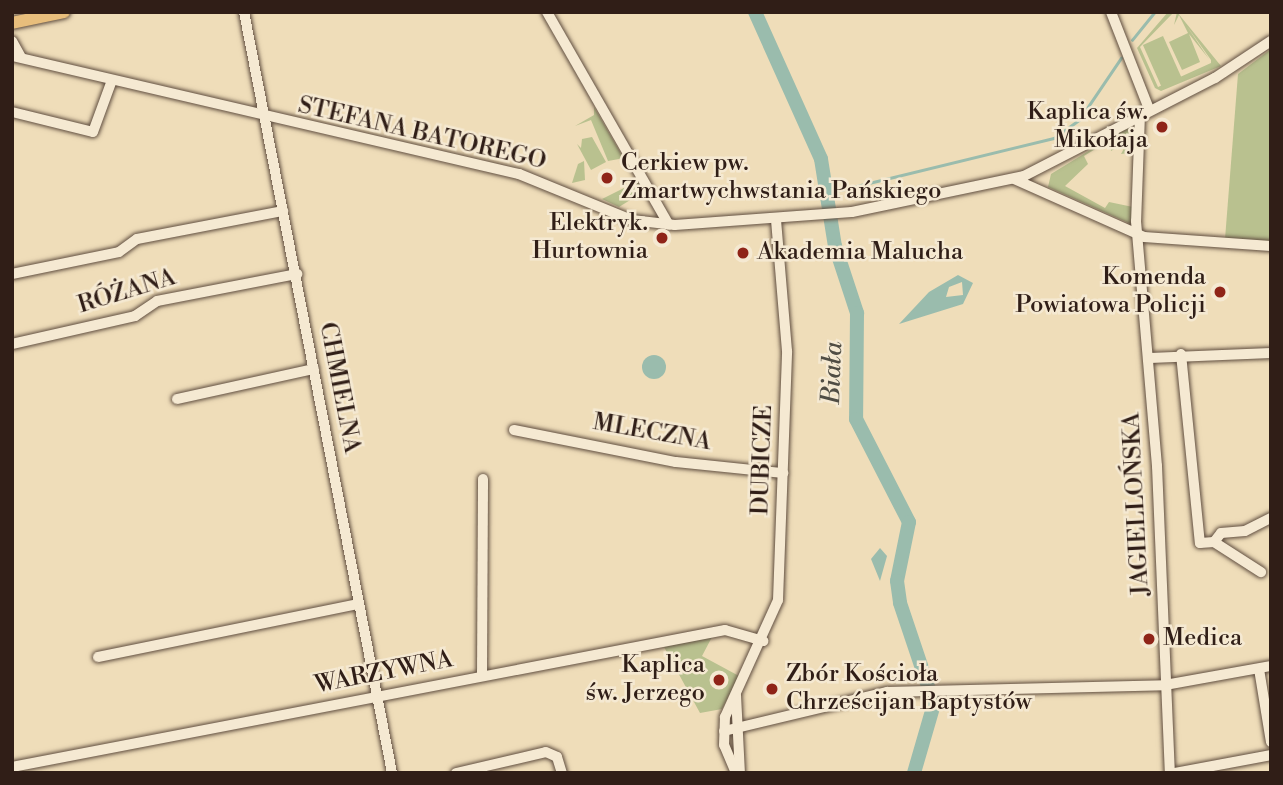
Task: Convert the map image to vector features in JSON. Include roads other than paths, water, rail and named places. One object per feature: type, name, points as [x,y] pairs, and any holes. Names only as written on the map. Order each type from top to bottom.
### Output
[{"type":"main road","points":[[12,23],[64,12]]},
{"type":"street","name":"CHMIELNA","points":[[244,12],[392,773]]},
{"type":"street","points":[[547,12],[669,225]]},
{"type":"street","points":[[1111,12],[1144,111]]},
{"type":"street","name":"STEFANA BATOREGO","points":[[12,41],[17,57],[519,174],[632,220],[669,225],[814,217],[852,212],[1014,179]]},
{"type":"street","points":[[1014,179],[1045,170],[1144,111],[1222,75],[1271,41]]},
{"type":"street","points":[[12,112],[93,132],[112,80]]},
{"type":"street","name":"JAGIELLOŃSKA","points":[[1144,111],[1139,235],[1150,358],[1165,685],[1173,773]]},
{"type":"street","points":[[1043,191],[1045,170]]},
{"type":"street","points":[[1014,179],[1139,235],[1271,246]]},
{"type":"street","name":"RÓŻANA","points":[[12,274],[119,252],[137,239],[283,211]]},
{"type":"street","name":"DUBICZE","points":[[724,730],[736,691],[763,641],[778,600],[787,351],[776,221]]},
{"type":"street","name":"RÓŻANA","points":[[12,344],[135,316],[157,300],[297,274]]},
{"type":"street","points":[[1150,358],[1271,353]]},
{"type":"street","points":[[1181,355],[1193,503],[1200,543],[1214,542],[1261,572]]},
{"type":"street","points":[[177,399],[314,369]]},
{"type":"street","name":"MLECZNA","points":[[514,430],[676,462],[783,474]]},
{"type":"street","points":[[482,675],[483,479]]},
{"type":"street","points":[[1214,542],[1222,533],[1245,531],[1271,518]]},
{"type":"street","points":[[98,657],[359,604]]},
{"type":"street","name":"WARZYWNA","points":[[12,767],[725,630],[763,641]]},
{"type":"street","points":[[738,773],[724,730],[738,730],[792,712],[919,691],[1165,685],[1271,666]]},
{"type":"street","points":[[1259,669],[1271,742]]},
{"type":"street","points":[[736,691],[738,773]]},
{"type":"street","points":[[456,773],[478,771],[546,752],[557,757],[562,773]]},
{"type":"street","points":[[1173,773],[1271,755]]},
{"type":"waterway","name":"Biała","points":[[755,12],[821,159],[835,246],[857,313],[856,419],[909,522],[897,581],[900,603],[934,704],[914,773]]},
{"type":"waterway","points":[[1132,40],[1155,12]]},
{"type":"waterway","points":[[828,193],[1054,138],[1079,120],[1121,58]]},
{"type":"place","name":"Kaplica św. Mikołaja","points":[[1162,127]]},
{"type":"place","name":"Cerkiew pw. Zmartwychwstania Pańskiego","points":[[607,178]]},
{"type":"place","name":"Elektryk. Hurtownia","points":[[662,238]]},
{"type":"place","name":"Akademia Malucha","points":[[743,253]]},
{"type":"place","name":"Komenda Powiatowa Policji","points":[[1220,292]]},
{"type":"place","name":"Medica","points":[[1149,639]]},
{"type":"place","name":"Kaplica św. Jerzego","points":[[719,680]]},
{"type":"place","name":"Zbór Kościoła Chrześcijan Baptystów","points":[[772,689]]}]
